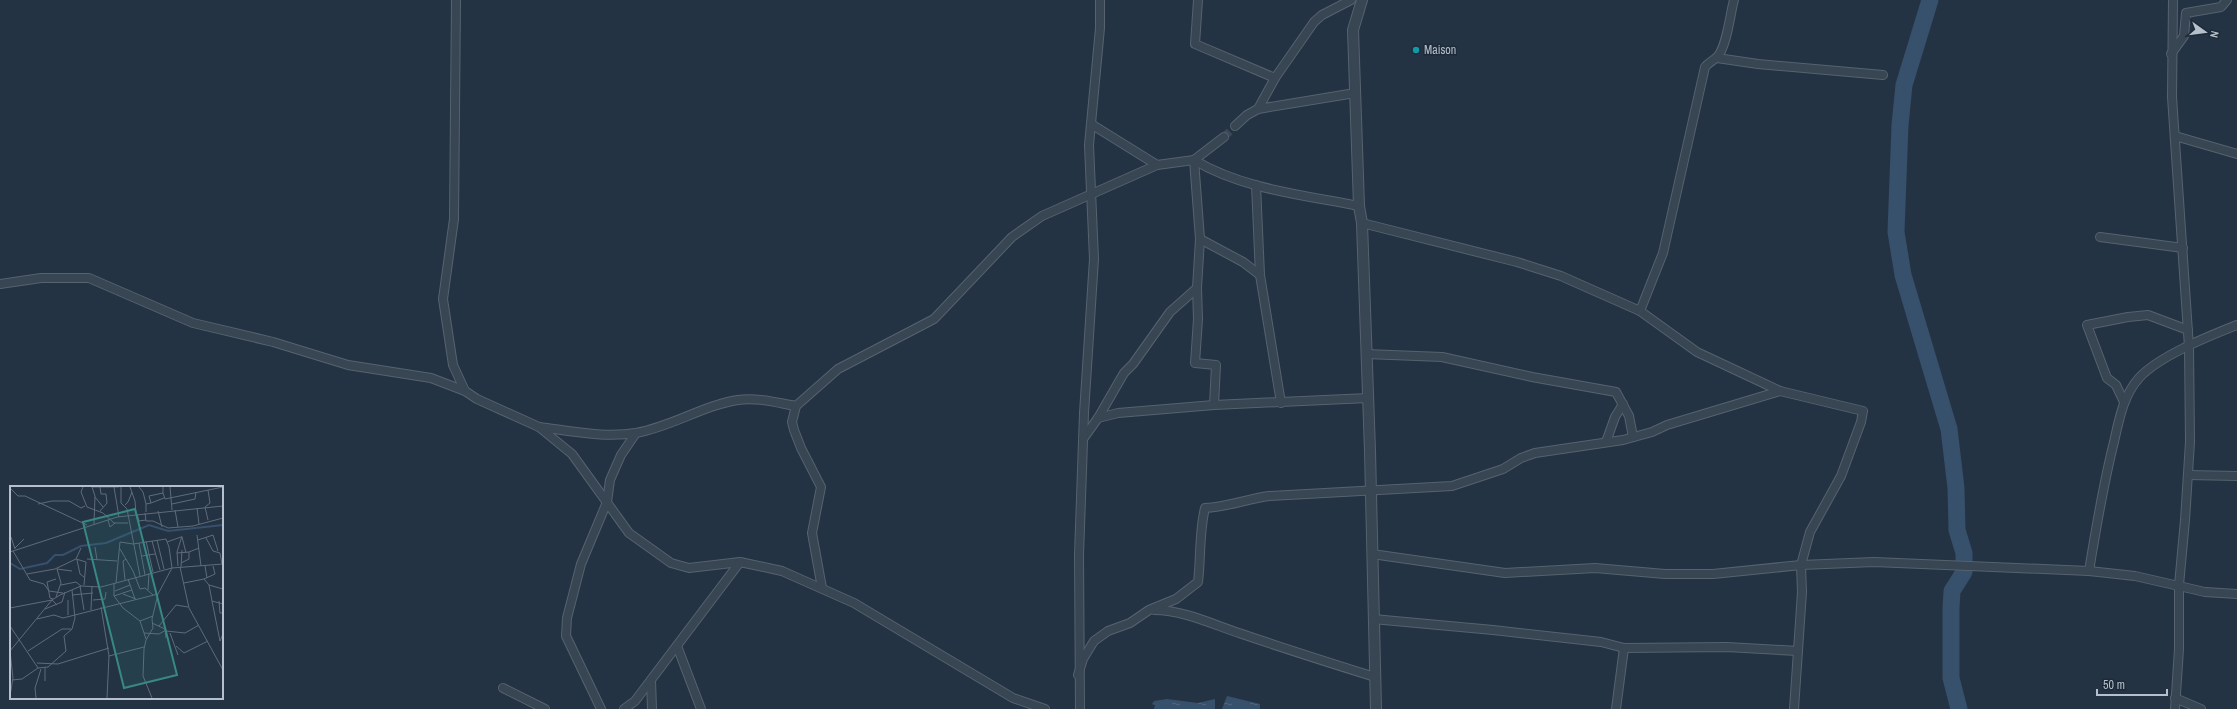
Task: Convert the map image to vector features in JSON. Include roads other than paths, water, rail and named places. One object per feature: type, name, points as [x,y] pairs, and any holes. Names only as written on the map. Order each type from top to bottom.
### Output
[{"type":"street","points":[[456,0],[454,219],[443,299],[453,365],[464,391]]},
{"type":"street","points":[[1080,709],[1078,675],[1083,438],[1094,259],[1089,145],[1100,28],[1100,0]]},
{"type":"street","points":[[1198,0],[1195,44],[1275,78]]},
{"type":"street","points":[[1258,109],[1275,78],[1314,22],[1322,15],[1351,0]]},
{"type":"street","points":[[1354,0],[1355,93],[1359,206],[1362,223],[1368,398],[1376,709]]},
{"type":"street","points":[[1355,20],[1362,0]]},
{"type":"street","points":[[1717,58],[1723,48],[1734,0]]},
{"type":"street","points":[[2173,0],[2171,54],[2175,136],[2190,347],[2188,475],[2179,584],[2175,709]]},
{"type":"street","points":[[2171,54],[2184,36],[2186,14],[2221,7],[2227,0]]},
{"type":"street","points":[[1640,312],[1663,253],[1705,67],[1709,61],[1717,58],[1758,64],[1883,75]]},
{"type":"street","points":[[1235,126],[1247,115],[1258,109],[1355,93]]},
{"type":"street","points":[[1091,124],[1157,165]]},
{"type":"street","points":[[2175,136],[2237,154]]},
{"type":"street","points":[[822,588],[812,533],[821,487],[801,448],[794,430],[792,422],[796,406],[838,369],[934,319],[1012,237],[1042,216],[1157,165],[1194,160],[1224,137]]},
{"type":"street","points":[[1194,160],[1214,172],[1256,185],[1359,206]]},
{"type":"street","points":[[1194,160],[1200,239],[1197,288],[1198,319],[1195,363],[1216,365],[1214,405]]},
{"type":"street","points":[[1256,185],[1260,275],[1281,402]]},
{"type":"street","points":[[1362,223],[1561,276],[1640,312],[1698,352],[1780,391],[1863,411],[1861,422],[1841,476],[1810,532],[1801,565],[1802,592],[1794,709]]},
{"type":"street","points":[[2100,237],[2183,248]]},
{"type":"street","points":[[1200,239],[1243,262],[1260,275]]},
{"type":"street","points":[[0,284],[41,278],[89,278],[194,323],[273,342],[348,365],[431,378],[464,391],[484,403],[539,426],[591,434],[636,433],[738,400],[767,401],[796,406]]},
{"type":"street","points":[[1083,438],[1098,418],[1124,373],[1133,364],[1170,312],[1197,288]]},
{"type":"street","points":[[2124,402],[2116,385],[2107,378],[2087,325],[2128,317],[2148,315],[2188,330]]},
{"type":"street","points":[[2090,571],[2104,484],[2124,402],[2140,377],[2159,361],[2237,326]]},
{"type":"street","points":[[1366,354],[1442,357],[1532,377],[1616,392],[1623,404],[1633,437]]},
{"type":"street","points":[[1078,675],[1083,659],[1094,642],[1108,631],[1130,623],[1149,610],[1176,599],[1198,582],[1201,558],[1202,521],[1205,508],[1224,507],[1246,499],[1269,496],[1452,486],[1503,469],[1521,458],[1535,453],[1633,437],[1652,432],[1667,425],[1780,391]]},
{"type":"street","points":[[1098,418],[1118,413],[1214,405],[1368,398]]},
{"type":"street","points":[[1606,442],[1615,417],[1623,404]]},
{"type":"street","points":[[539,426],[572,454],[629,533],[671,563],[689,568],[740,562],[782,571],[854,602],[898,627],[1013,698],[1045,709]]},
{"type":"street","points":[[601,709],[566,636],[567,618],[581,564],[606,502],[610,480],[615,468],[636,433]]},
{"type":"street","points":[[2188,475],[2237,476]]},
{"type":"street","points":[[1372,554],[1504,573],[1595,568],[1664,574],[1713,574],[1801,565],[1874,562],[2090,571],[2179,584],[2205,592],[2237,594]]},
{"type":"street","points":[[624,709],[635,701],[740,562]]},
{"type":"street","points":[[1149,610],[1165,610],[1200,618],[1276,646],[1375,677]]},
{"type":"street","points":[[1373,619],[1601,642],[1624,648],[1727,647],[1798,651]]},
{"type":"street","points":[[677,646],[701,709]]},
{"type":"street","points":[[1616,709],[1624,648]]},
{"type":"street","points":[[650,680],[652,709]]},
{"type":"street","points":[[504,688],[545,709]]},
{"type":"street","points":[[2175,698],[2201,709]]},
{"type":"water","points":[[1227,696],[1260,704],[1260,709],[1222,709]]},
{"type":"water","points":[[1167,699],[1198,703],[1215,699],[1215,709],[1154,709],[1155,705],[1152,704],[1154,701]]},
{"type":"waterway","points":[[1930,0],[1904,85],[1900,125],[1896,232],[1903,275],[1949,429],[1956,488],[1957,530],[1964,553],[1964,572],[1952,591],[1951,608],[1951,678],[1959,709]]},
{"type":"tunnel","points":[[1224,137],[1235,126]]},
{"type":"place","name":"Maison","points":[[1416,50]]}]
